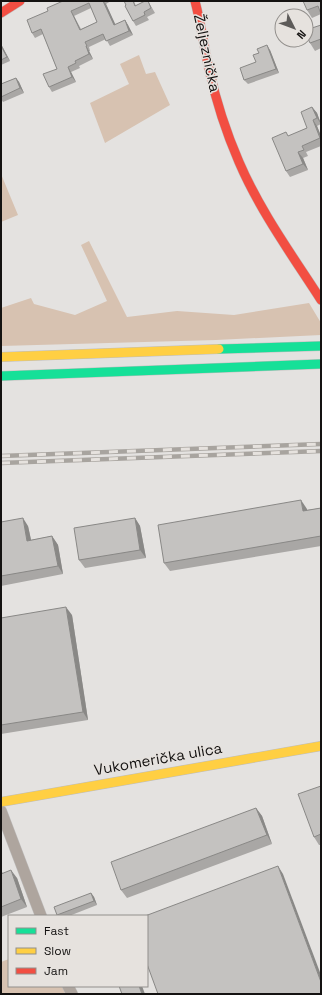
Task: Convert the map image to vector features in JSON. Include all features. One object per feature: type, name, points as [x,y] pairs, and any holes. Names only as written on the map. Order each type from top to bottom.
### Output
[{"type":"main road","points":[[1,13],[20,1]]},
{"type":"main road","name":"Željeznička","points":[[195,1],[209,70],[230,140],[249,185],[275,232],[321,300]]},
{"type":"main road","points":[[1,357],[321,346]]},
{"type":"main road","points":[[1,376],[321,364]]},
{"type":"main road","name":"Vukomerička ulica","points":[[1,802],[321,746]]},
{"type":"street","points":[[1,811],[42,915]]},
{"type":"shaded area","points":[[139,55],[146,74],[155,72],[170,105],[105,143],[90,103],[129,84],[120,64]]},
{"type":"shaded area","points":[[1,174],[18,215],[1,222]]},
{"type":"shaded area","points":[[89,241],[127,317],[177,311],[234,315],[309,303],[321,323],[321,335],[216,340],[1,346],[1,308],[31,298],[34,304],[75,315],[107,301],[81,245]]},
{"type":"shaded area","points":[[8,959],[8,987],[62,987],[65,993],[1,994],[1,962]]},
{"type":"building","points":[[63,1],[103,1],[114,25],[125,20],[129,31],[106,41],[103,34],[85,42],[89,54],[75,61],[76,63],[68,67],[72,77],[49,87],[43,74],[57,69],[41,29],[32,33],[27,20],[48,11],[47,8]],"holes":[[[89,3],[97,22],[80,30],[71,11]]]},
{"type":"building","points":[[124,1],[133,1],[135,6],[148,1],[151,8],[144,12],[145,15],[133,21]]},
{"type":"building","points":[[303,1],[321,1],[321,14],[318,6],[306,8]]},
{"type":"building","points":[[321,25],[321,39],[314,42],[314,27]]},
{"type":"building","points":[[267,45],[276,69],[244,80],[240,68],[256,62],[253,55],[259,53],[257,49]]},
{"type":"building","points":[[1,46],[7,57],[1,60]]},
{"type":"building","points":[[16,78],[20,88],[1,97],[1,84]]},
{"type":"building","points":[[312,107],[317,118],[313,120],[320,138],[302,146],[304,150],[298,152],[303,164],[286,171],[272,138],[286,132],[288,136],[307,128],[301,112]]},
{"type":"building","points":[[301,500],[303,511],[321,508],[321,536],[164,563],[158,525]]},
{"type":"building","points":[[23,518],[27,541],[52,536],[58,566],[1,576],[1,522]]},
{"type":"building","points":[[135,518],[140,550],[79,560],[74,528]]},
{"type":"building","points":[[66,607],[83,712],[1,725],[1,618]]},
{"type":"building","points":[[321,786],[321,834],[314,837],[298,794]]},
{"type":"building","points":[[256,808],[267,835],[121,890],[111,862]]},
{"type":"building","points":[[278,866],[321,982],[321,994],[158,994],[148,967],[148,915]]},
{"type":"building","points":[[11,870],[21,899],[1,907],[1,874]]},
{"type":"building","points":[[91,893],[94,901],[57,915],[54,907]]},
{"type":"building","points":[[119,987],[139,987],[142,994],[122,994]]},
{"type":"railway","points":[[1,456],[321,444]]},
{"type":"railway","points":[[1,463],[321,451]]},
{"type":"traffic: fast","points":[[219,349],[321,346]]},
{"type":"traffic: fast","points":[[1,376],[321,364]]},
{"type":"traffic: slow","points":[[1,357],[219,349]]},
{"type":"traffic: slow","points":[[1,802],[321,746]]},
{"type":"traffic: jam","points":[[1,13],[20,1]]},
{"type":"traffic: jam","points":[[195,1],[215,93],[239,162],[247,180],[267,215],[321,300]]}]
